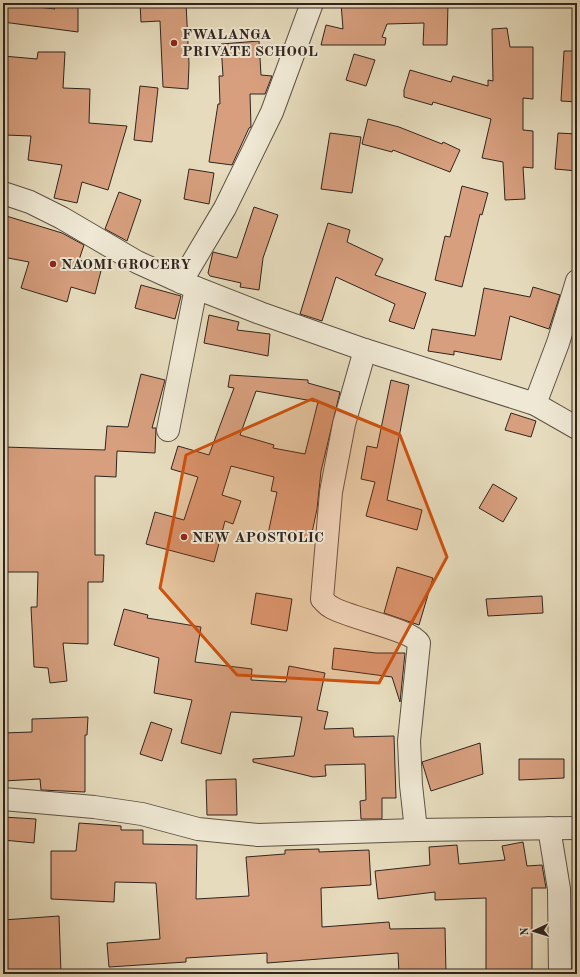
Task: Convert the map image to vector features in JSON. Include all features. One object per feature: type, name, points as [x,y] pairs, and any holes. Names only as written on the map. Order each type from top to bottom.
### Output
[{"type":"street","points":[[168,430],[189,285],[272,112],[312,3]]},
{"type":"street","points":[[3,193],[30,202],[56,215],[137,262],[189,285],[364,350],[470,382],[535,404],[577,428]]},
{"type":"street","points":[[535,404],[558,343],[577,281]]},
{"type":"street","points":[[364,350],[344,424],[331,492],[322,599],[330,607],[343,613],[402,632],[417,640],[419,643],[410,741],[411,785],[416,830]]},
{"type":"street","points":[[3,799],[94,807],[142,814],[198,829],[258,835],[416,830],[577,828]]},
{"type":"street","points":[[549,828],[559,889],[560,974]]},
{"type":"highlighted area","points":[[312,399],[400,435],[447,557],[379,683],[237,675],[160,588],[186,455]]},
{"type":"building","points":[[3,3],[55,9],[54,6],[78,5],[78,32],[3,22]]},
{"type":"building","points":[[140,3],[186,3],[189,64],[188,89],[163,87],[160,21],[141,22]]},
{"type":"building","points":[[341,3],[448,3],[447,45],[423,45],[424,23],[387,24],[382,37],[386,38],[385,45],[321,45],[326,25],[343,29]]},
{"type":"building","points":[[507,28],[510,47],[533,47],[533,99],[523,98],[523,130],[533,131],[533,168],[523,167],[525,199],[505,200],[503,162],[482,158],[491,119],[433,102],[432,105],[404,97],[404,90],[410,70],[451,82],[453,76],[488,86],[488,80],[493,81],[492,29]]},
{"type":"building","points":[[259,41],[261,75],[272,76],[265,94],[250,94],[251,127],[249,128],[232,165],[209,162],[218,104],[220,104],[219,76],[223,76],[221,44]]},
{"type":"building","points":[[564,51],[577,51],[577,102],[561,101]]},
{"type":"building","points":[[38,52],[65,52],[63,88],[90,89],[89,123],[127,126],[108,190],[82,182],[77,203],[54,198],[62,165],[28,160],[31,136],[5,135],[7,99],[3,99],[3,56],[37,59]]},
{"type":"building","points":[[354,54],[375,60],[366,86],[346,80]]},
{"type":"building","points":[[140,86],[158,88],[152,142],[134,140]]},
{"type":"building","points":[[368,119],[399,127],[442,144],[443,142],[460,150],[450,172],[393,150],[392,152],[362,144]]},
{"type":"building","points":[[330,133],[361,137],[352,193],[321,189]]},
{"type":"building","points":[[558,133],[577,134],[577,171],[555,169]]},
{"type":"building","points":[[189,169],[214,173],[209,204],[184,199]]},
{"type":"building","points":[[462,186],[488,193],[482,215],[480,214],[462,287],[435,280],[445,236],[450,237]]},
{"type":"building","points":[[119,192],[141,200],[127,241],[105,229]]},
{"type":"building","points":[[254,207],[278,215],[263,258],[259,290],[240,287],[241,283],[210,276],[208,273],[213,252],[237,258]]},
{"type":"building","name":"NAOMI GROCERY","points":[[3,215],[62,233],[84,245],[79,260],[102,267],[95,294],[71,287],[67,302],[21,288],[29,262],[3,257]]},
{"type":"building","points":[[328,223],[350,230],[347,242],[383,259],[375,275],[426,293],[414,329],[389,321],[395,304],[336,277],[322,321],[300,314]]},
{"type":"building","points":[[141,285],[181,296],[175,319],[135,308]]},
{"type":"building","points":[[533,287],[560,295],[549,329],[510,316],[501,360],[454,351],[454,355],[428,351],[432,329],[475,336],[484,288],[530,297]]},
{"type":"building","points":[[209,315],[239,322],[237,330],[270,334],[268,356],[204,343]]},
{"type":"building","points":[[141,374],[165,380],[152,428],[156,428],[155,453],[117,451],[116,477],[95,476],[95,555],[104,555],[103,582],[88,582],[88,644],[63,643],[67,681],[50,683],[48,668],[34,667],[31,607],[37,607],[38,572],[3,572],[3,447],[105,450],[107,426],[128,427]]},
{"type":"building","points":[[230,375],[308,380],[308,383],[340,392],[321,471],[317,509],[310,542],[268,534],[277,492],[271,491],[274,477],[231,466],[222,495],[241,501],[233,524],[225,521],[214,562],[146,544],[155,512],[184,520],[198,477],[171,469],[178,446],[209,455],[234,388],[228,387]],"holes":[[[256,391],[318,402],[305,454],[273,448],[274,445],[240,435]]]},
{"type":"building","points":[[391,380],[409,385],[387,500],[422,510],[417,530],[366,516],[375,482],[361,479],[367,446],[377,448]]},
{"type":"building","points":[[511,413],[536,421],[531,437],[505,430]]},
{"type":"building","points":[[493,484],[517,498],[503,522],[479,508]]},
{"type":"building","points":[[397,567],[433,578],[419,625],[384,613]]},
{"type":"building","points":[[256,593],[292,599],[287,631],[251,624]]},
{"type":"building","points":[[542,596],[543,613],[488,616],[486,599]]},
{"type":"building","points":[[124,609],[148,615],[147,618],[201,627],[195,662],[252,669],[251,680],[286,682],[289,666],[325,673],[317,710],[328,712],[324,729],[353,728],[354,737],[394,736],[396,798],[382,798],[382,819],[361,819],[360,801],[366,800],[365,764],[325,765],[326,776],[313,777],[253,762],[253,759],[294,756],[302,717],[231,712],[221,754],[181,743],[192,700],[154,693],[159,658],[114,645]]},
{"type":"building","points":[[334,648],[376,653],[405,653],[400,702],[392,677],[332,669]]},
{"type":"building","points":[[88,717],[87,735],[85,735],[85,792],[41,790],[40,779],[3,781],[3,733],[32,732],[32,719]]},
{"type":"building","points":[[151,722],[172,729],[162,761],[140,754]]},
{"type":"building","points":[[480,743],[483,774],[431,791],[422,762]]},
{"type":"building","points":[[519,759],[564,759],[564,778],[519,780]]},
{"type":"building","points":[[236,779],[237,815],[207,815],[206,780]]},
{"type":"building","points":[[3,817],[36,819],[34,843],[3,840]]},
{"type":"building","points":[[79,823],[121,826],[121,830],[143,830],[143,844],[197,845],[196,899],[249,896],[246,857],[285,854],[285,850],[319,849],[319,852],[369,850],[371,885],[321,888],[322,927],[389,922],[390,929],[445,928],[446,974],[399,974],[398,953],[267,963],[267,953],[186,958],[186,962],[109,967],[107,943],[160,939],[156,883],[115,882],[114,902],[51,899],[51,851],[76,851]]},
{"type":"building","points":[[523,842],[527,866],[542,865],[546,888],[532,888],[532,974],[486,974],[486,898],[435,900],[435,892],[378,899],[375,871],[430,865],[429,847],[457,845],[459,864],[505,860],[502,846]]},
{"type":"building","points":[[59,916],[61,974],[3,974],[3,920]]},
{"type":"place","name":"FWALANGA PRIVATE SCHOOL","points":[[174,43]]},
{"type":"place","name":"NAOMI GROCERY","points":[[53,264]]},
{"type":"place","name":"NEW APOSTOLIC","points":[[184,537]]}]
